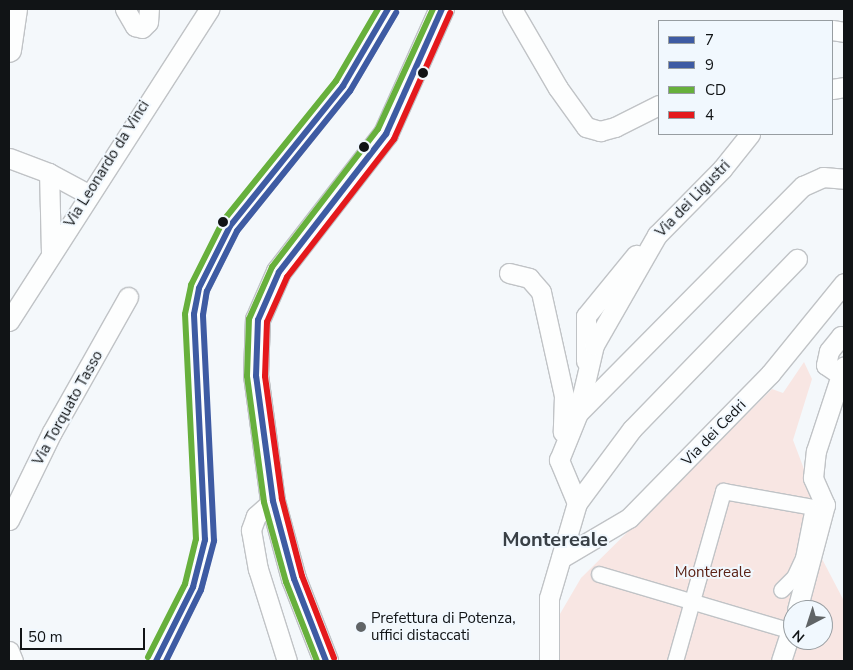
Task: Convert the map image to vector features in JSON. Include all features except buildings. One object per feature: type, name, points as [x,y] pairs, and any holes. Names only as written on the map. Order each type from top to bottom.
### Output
[{"type":"street","points":[[9,50],[15,9]]},
{"type":"street","points":[[125,9],[135,26],[142,28],[148,22],[149,9]]},
{"type":"street","name":"Via Leonardo da Vinci","points":[[9,321],[88,194],[210,9]]},
{"type":"street","points":[[156,661],[194,587],[205,540],[194,314],[199,288],[230,226],[343,86],[388,9]]},
{"type":"street","points":[[326,661],[294,579],[273,502],[256,376],[255,334],[262,306],[279,272],[386,134],[442,9]]},
{"type":"street","points":[[512,9],[558,88],[586,127],[600,131],[615,127],[658,106]]},
{"type":"street","name":"Via dei Ligustri","points":[[578,413],[594,345],[657,235],[722,169],[749,135]]},
{"type":"street","points":[[9,158],[49,173],[88,194]]},
{"type":"street","points":[[49,173],[51,253]]},
{"type":"street","points":[[559,460],[578,413],[803,186],[823,177],[844,179]]},
{"type":"street","points":[[588,372],[583,340],[586,316],[614,277],[657,235]]},
{"type":"street","points":[[549,661],[548,598],[577,503],[632,429],[797,259]]},
{"type":"street","points":[[509,273],[529,278],[540,292],[556,346],[566,408],[559,460],[577,503]]},
{"type":"street","name":"Via dei Cedri","points":[[560,558],[629,518],[770,374],[844,283]]},
{"type":"street","name":"Via Torquato Tasso","points":[[9,520],[128,297]]},
{"type":"street","points":[[800,600],[825,505],[813,478],[816,450],[842,370],[826,365],[829,350],[841,336],[844,339]]},
{"type":"street","points":[[675,661],[695,602],[723,491],[813,507],[803,558],[794,577],[781,590]]},
{"type":"street","points":[[273,502],[256,516],[252,530],[258,569],[286,661]]},
{"type":"street","points":[[600,574],[695,602],[783,625]]},
{"type":"street","points":[[9,651],[13,661]]},
{"type":"green space","name":"Montereale","points":[[804,362],[812,379],[793,440],[818,506],[820,555],[844,601],[844,661],[557,661],[557,619],[581,578],[772,389],[783,393]]},
{"type":"transit line","name":"CD","points":[[148,657],[185,584],[196,539],[185,314],[191,285],[223,221],[336,81],[378,9]]},
{"type":"transit line","name":"7","points":[[156,661],[193,587],[205,540],[194,314],[199,288],[230,226],[343,86],[388,9]]},
{"type":"transit line","name":"CD","points":[[317,661],[286,582],[264,502],[247,376],[249,319],[272,267],[378,129],[433,9]]},
{"type":"transit line","name":"7","points":[[326,661],[294,579],[273,501],[256,376],[258,320],[279,272],[386,134],[442,9]]},
{"type":"transit line","name":"9","points":[[166,661],[201,590],[214,541],[203,315],[207,291],[237,231],[350,91],[396,13]]},
{"type":"transit line","name":"4","points":[[334,658],[302,576],[282,499],[265,376],[267,322],[287,277],[394,139],[450,13]]},
{"type":"place","name":"Prefettura di Potenza, uffici distaccati","points":[[361,627]]},
{"type":"district","name":"Montereale","points":[[555,539]]}]
